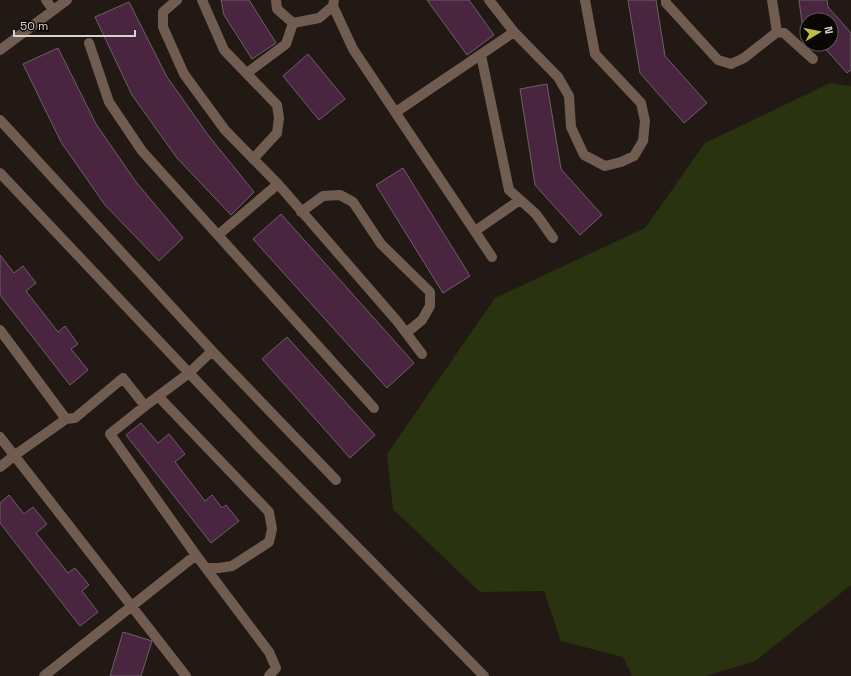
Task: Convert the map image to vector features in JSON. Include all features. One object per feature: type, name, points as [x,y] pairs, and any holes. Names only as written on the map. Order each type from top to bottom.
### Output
[{"type":"street","points":[[46,0],[54,10]]},
{"type":"street","points":[[0,50],[67,0]]},
{"type":"street","points":[[177,0],[163,12],[163,27],[184,74],[225,130],[278,184],[406,332],[422,354]]},
{"type":"street","points":[[202,0],[224,50],[277,105],[279,118],[277,133],[253,159]]},
{"type":"street","points":[[276,0],[277,9],[293,23]]},
{"type":"street","points":[[489,0],[514,32],[558,77],[569,96],[571,127],[584,155],[605,166],[621,162],[634,156],[643,141],[645,121],[641,102],[594,54],[585,0]]},
{"type":"street","points":[[666,0],[666,3],[718,60],[731,64],[744,58],[777,32],[784,33],[813,59]]},
{"type":"street","points":[[772,0],[777,32]]},
{"type":"street","points":[[293,23],[319,18],[333,3],[353,49],[492,257]]},
{"type":"street","points":[[247,73],[286,44],[293,23]]},
{"type":"street","points":[[396,112],[514,32]]},
{"type":"street","points":[[89,43],[109,102],[142,151],[374,408]]},
{"type":"street","points":[[481,55],[509,190],[536,214],[553,238]]},
{"type":"street","points":[[0,120],[212,351],[336,480]]},
{"type":"street","points":[[0,173],[259,447],[484,676]]},
{"type":"street","points":[[218,235],[278,184]]},
{"type":"street","points":[[301,212],[323,196],[340,195],[353,202],[381,244],[430,292],[430,306],[422,320],[406,332]]},
{"type":"street","points":[[475,231],[520,200]]},
{"type":"street","points":[[0,330],[66,419]]},
{"type":"street","points":[[212,351],[189,373],[110,434],[196,555],[269,652],[276,668],[269,676]]},
{"type":"street","points":[[0,467],[66,419],[75,418],[123,378],[145,406]]},
{"type":"street","points":[[158,396],[270,512],[272,529],[269,542],[232,566],[206,568]]},
{"type":"street","points":[[0,437],[186,676]]},
{"type":"street","points":[[44,676],[196,555]]},
{"type":"green space","points":[[830,83],[851,86],[851,585],[755,661],[706,676],[632,676],[623,657],[561,641],[544,591],[480,592],[393,509],[387,454],[495,298],[645,228],[705,143]]},
{"type":"building","points":[[221,0],[249,0],[276,43],[252,59],[224,15]]},
{"type":"building","points":[[427,0],[469,0],[494,35],[467,55]]},
{"type":"building","points":[[628,0],[656,0],[665,56],[707,103],[684,123],[640,73]]},
{"type":"building","points":[[799,0],[827,0],[828,7],[832,12],[801,12]]},
{"type":"building","points":[[129,2],[167,77],[208,135],[254,192],[231,215],[177,158],[132,95],[95,17]]},
{"type":"building","points":[[839,19],[851,33],[851,70],[847,73],[828,52],[839,52]]},
{"type":"building","points":[[58,48],[96,124],[136,182],[183,238],[159,261],[105,205],[61,142],[23,64]]},
{"type":"building","points":[[308,54],[345,99],[319,120],[283,76]]},
{"type":"building","points":[[547,84],[561,169],[602,215],[580,235],[535,185],[520,89]]},
{"type":"building","points":[[403,168],[470,276],[443,293],[376,185]]},
{"type":"building","points":[[281,214],[414,363],[387,388],[253,239]]},
{"type":"building","points":[[0,255],[14,273],[23,266],[36,283],[26,291],[58,332],[65,326],[78,344],[71,349],[88,370],[70,385],[0,295]]},
{"type":"building","points":[[287,337],[375,435],[350,458],[262,359]]},
{"type":"building","points":[[141,423],[158,443],[169,434],[185,454],[175,462],[205,501],[212,495],[222,508],[226,505],[239,521],[211,543],[126,435]]},
{"type":"building","points":[[9,495],[24,514],[33,507],[47,524],[36,533],[68,573],[75,568],[89,585],[82,591],[98,612],[80,626],[0,523],[0,503]]},
{"type":"building","points":[[123,632],[152,641],[141,676],[110,676]]}]
